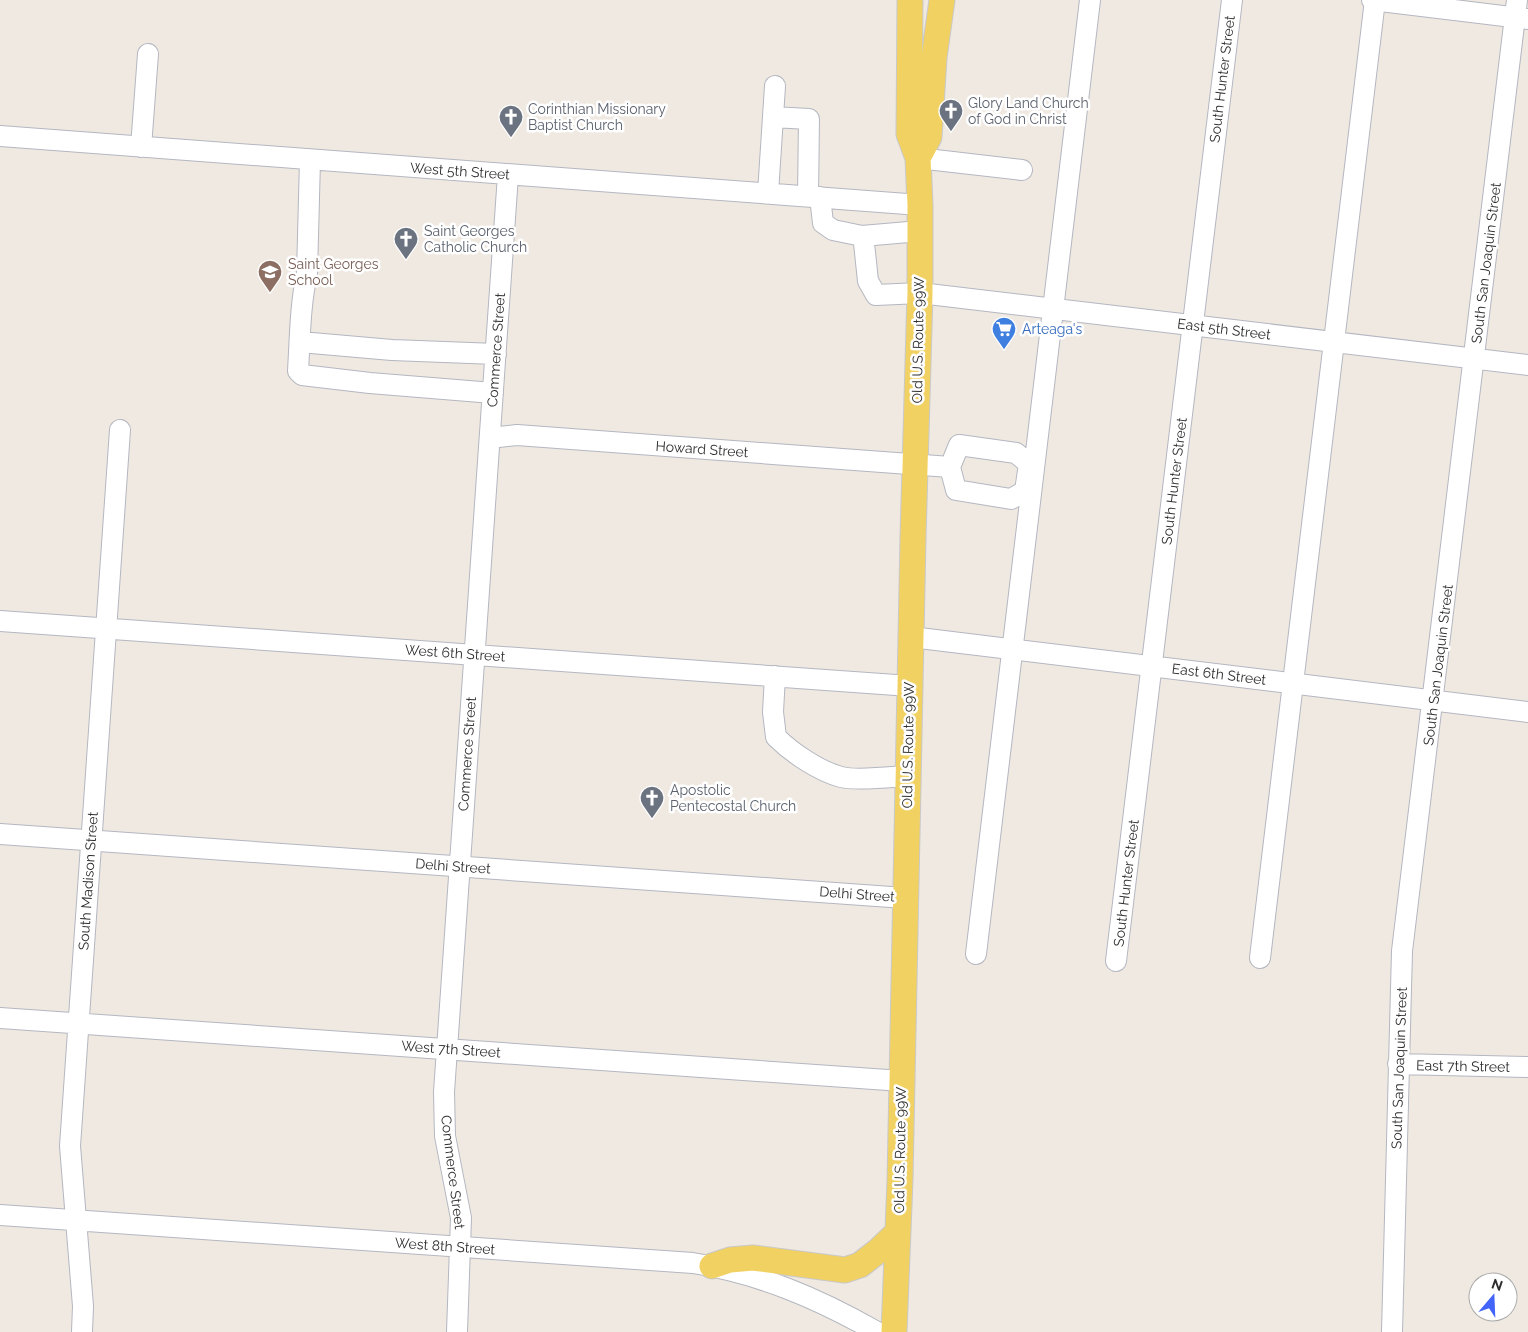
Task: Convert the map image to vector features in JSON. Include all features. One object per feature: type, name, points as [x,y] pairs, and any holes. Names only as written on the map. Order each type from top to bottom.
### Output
[{"type":"main road","name":"Old U.S. Route 99W","points":[[894,1332],[902,1081],[907,776],[920,293],[918,158],[909,134],[910,0]]},
{"type":"main road","name":"Old U.S. Route 99W","points":[[918,158],[929,136],[934,58],[942,0]]},
{"type":"main road","points":[[712,1266],[730,1260],[754,1258],[845,1270],[860,1265],[898,1232]]},
{"type":"street","points":[[976,954],[1090,0]]},
{"type":"street","name":"South Hunter Street","points":[[1116,961],[1232,0]]},
{"type":"street","points":[[1260,958],[1374,0],[1520,12]]},
{"type":"street","name":"South San Joaquin Street","points":[[1392,1332],[1402,952],[1520,12]]},
{"type":"street","points":[[141,147],[148,54]]},
{"type":"street","points":[[768,193],[775,86]]},
{"type":"street","points":[[773,117],[809,120],[814,197],[823,223],[833,230],[862,236],[920,231]]},
{"type":"street","name":"West 5th Street","points":[[0,136],[920,204]]},
{"type":"street","points":[[918,158],[1022,170]]},
{"type":"street","points":[[310,160],[307,274],[304,286],[298,371],[302,375],[370,384],[493,393]]},
{"type":"street","name":"Commerce Street","points":[[457,1332],[460,1210],[445,1136],[444,1092],[508,175]]},
{"type":"street","name":"East 5th Street","points":[[862,236],[868,281],[876,295],[920,293],[1528,365]]},
{"type":"street","points":[[300,342],[392,350],[496,354]]},
{"type":"street","name":"South Madison Street","points":[[82,1332],[83,1306],[70,1146],[120,430]]},
{"type":"street","name":"Howard Street","points":[[490,438],[517,435],[950,467]]},
{"type":"street","name":"West 6th Street","points":[[0,621],[910,686]]},
{"type":"street","name":"East 6th Street","points":[[911,637],[1528,712]]},
{"type":"street","points":[[775,676],[773,712],[776,737],[790,751],[842,777],[907,776]]},
{"type":"street","name":"Delhi Street","points":[[0,834],[905,898]]},
{"type":"street","name":"West 7th Street","points":[[0,1018],[902,1081]]},
{"type":"street","name":"East 7th Street","points":[[1398,1064],[1528,1068]]},
{"type":"street","name":"West 8th Street","points":[[0,1215],[693,1263],[744,1273],[791,1289],[838,1310],[877,1332]]},
{"type":"place","name":"Glory Land Church of God in Christ","points":[[951,132]]},
{"type":"place","name":"Corinthian Missionary Baptist Church","points":[[511,138]]},
{"type":"place","name":"Saint Georges Catholic Church","points":[[406,260]]},
{"type":"place","name":"Saint Georges School","points":[[270,293]]},
{"type":"place","name":"Arteaga's","points":[[1004,350]]},
{"type":"place","name":"Apostolic Pentecostal Church","points":[[652,819]]}]
